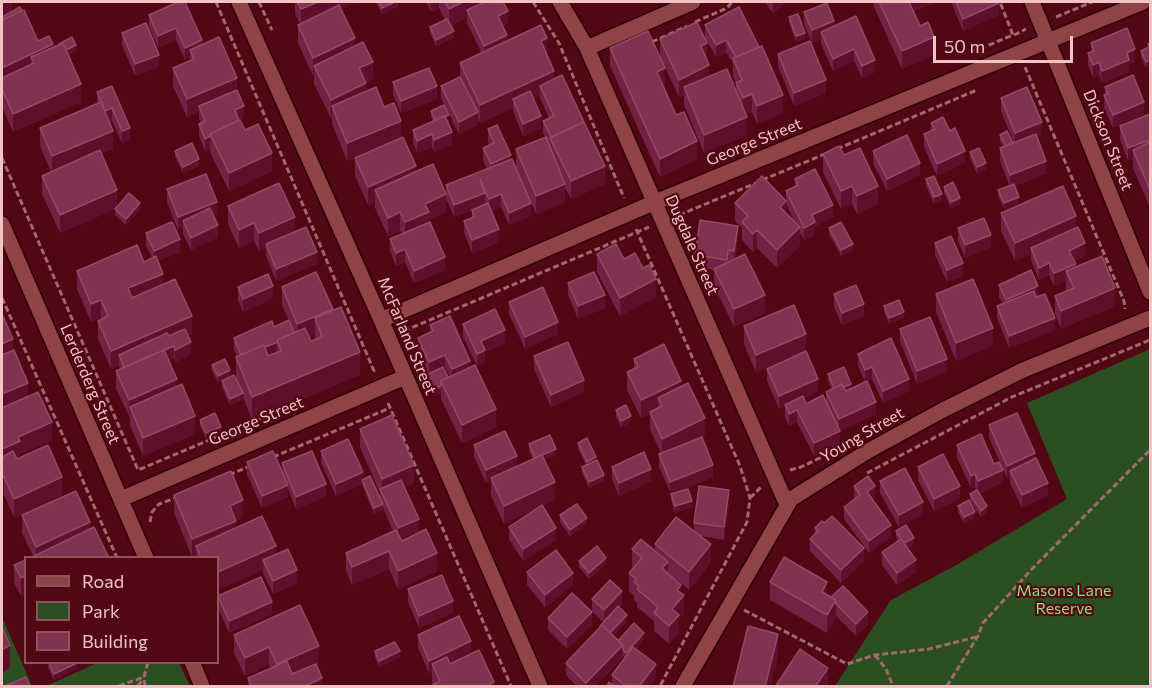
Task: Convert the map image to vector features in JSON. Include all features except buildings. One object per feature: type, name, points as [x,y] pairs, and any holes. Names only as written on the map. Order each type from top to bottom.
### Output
[{"type":"street","name":"McFarland Street","points":[[239,2],[381,320],[540,687]]},
{"type":"street","name":"Dugdale Street","points":[[560,2],[587,48],[787,505]]},
{"type":"street","points":[[587,48],[693,2]]},
{"type":"street","name":"Dickson Street","points":[[1032,2],[1150,292]]},
{"type":"street","name":"George Street","points":[[381,320],[653,202],[1047,39],[1143,2]]},
{"type":"street","name":"Lerderderg Street","points":[[2,224],[145,556]]},
{"type":"street","name":"Young Street","points":[[683,687],[791,499],[868,451],[943,410],[1021,371],[1150,318]]},
{"type":"street","name":"George Street","points":[[121,499],[405,377]]},
{"type":"street","points":[[192,664],[202,687]]},
{"type":"path","points":[[216,2],[374,372],[363,376]]},
{"type":"path","points":[[259,2],[274,34]]},
{"type":"path","points":[[533,2],[559,43],[625,198],[614,202]]},
{"type":"path","points":[[644,45],[727,8],[732,2]]},
{"type":"path","points":[[970,53],[1013,35],[1000,2]]},
{"type":"path","points":[[1050,19],[1092,2]]},
{"type":"path","points":[[1026,69],[1124,301],[1125,309]]},
{"type":"path","points":[[674,217],[982,88]]},
{"type":"path","points":[[2,158],[138,470],[277,412]]},
{"type":"path","points":[[400,332],[637,232],[740,466],[750,498],[747,522],[660,687]]},
{"type":"path","points":[[2,298],[116,556]]},
{"type":"path","points":[[863,476],[1012,397],[1150,340]]},
{"type":"path","points":[[269,458],[390,408],[512,687]]},
{"type":"path","points":[[783,467],[791,470],[801,467],[838,449]]},
{"type":"path","points":[[947,687],[978,636],[983,623],[1126,472],[1150,450]]},
{"type":"path","points":[[225,477],[258,463]]},
{"type":"path","points":[[153,531],[150,523],[152,512],[159,504],[182,495]]},
{"type":"path","points":[[730,602],[847,664],[875,655],[929,649],[978,636]]},
{"type":"path","points":[[875,655],[886,669],[893,687]]},
{"type":"path","points":[[138,687],[148,664]]},
{"type":"path","points":[[119,687],[144,677]]},
{"type":"path","points":[[144,677],[145,687]]},
{"type":"green space","name":"Masons Lane Reserve","points":[[1150,349],[1150,686],[835,686],[891,600],[958,564],[1067,499],[1027,403]]},
{"type":"green space","points":[[2,617],[32,686],[2,686]]},
{"type":"green space","points":[[95,664],[179,664],[190,686],[46,686]]}]
